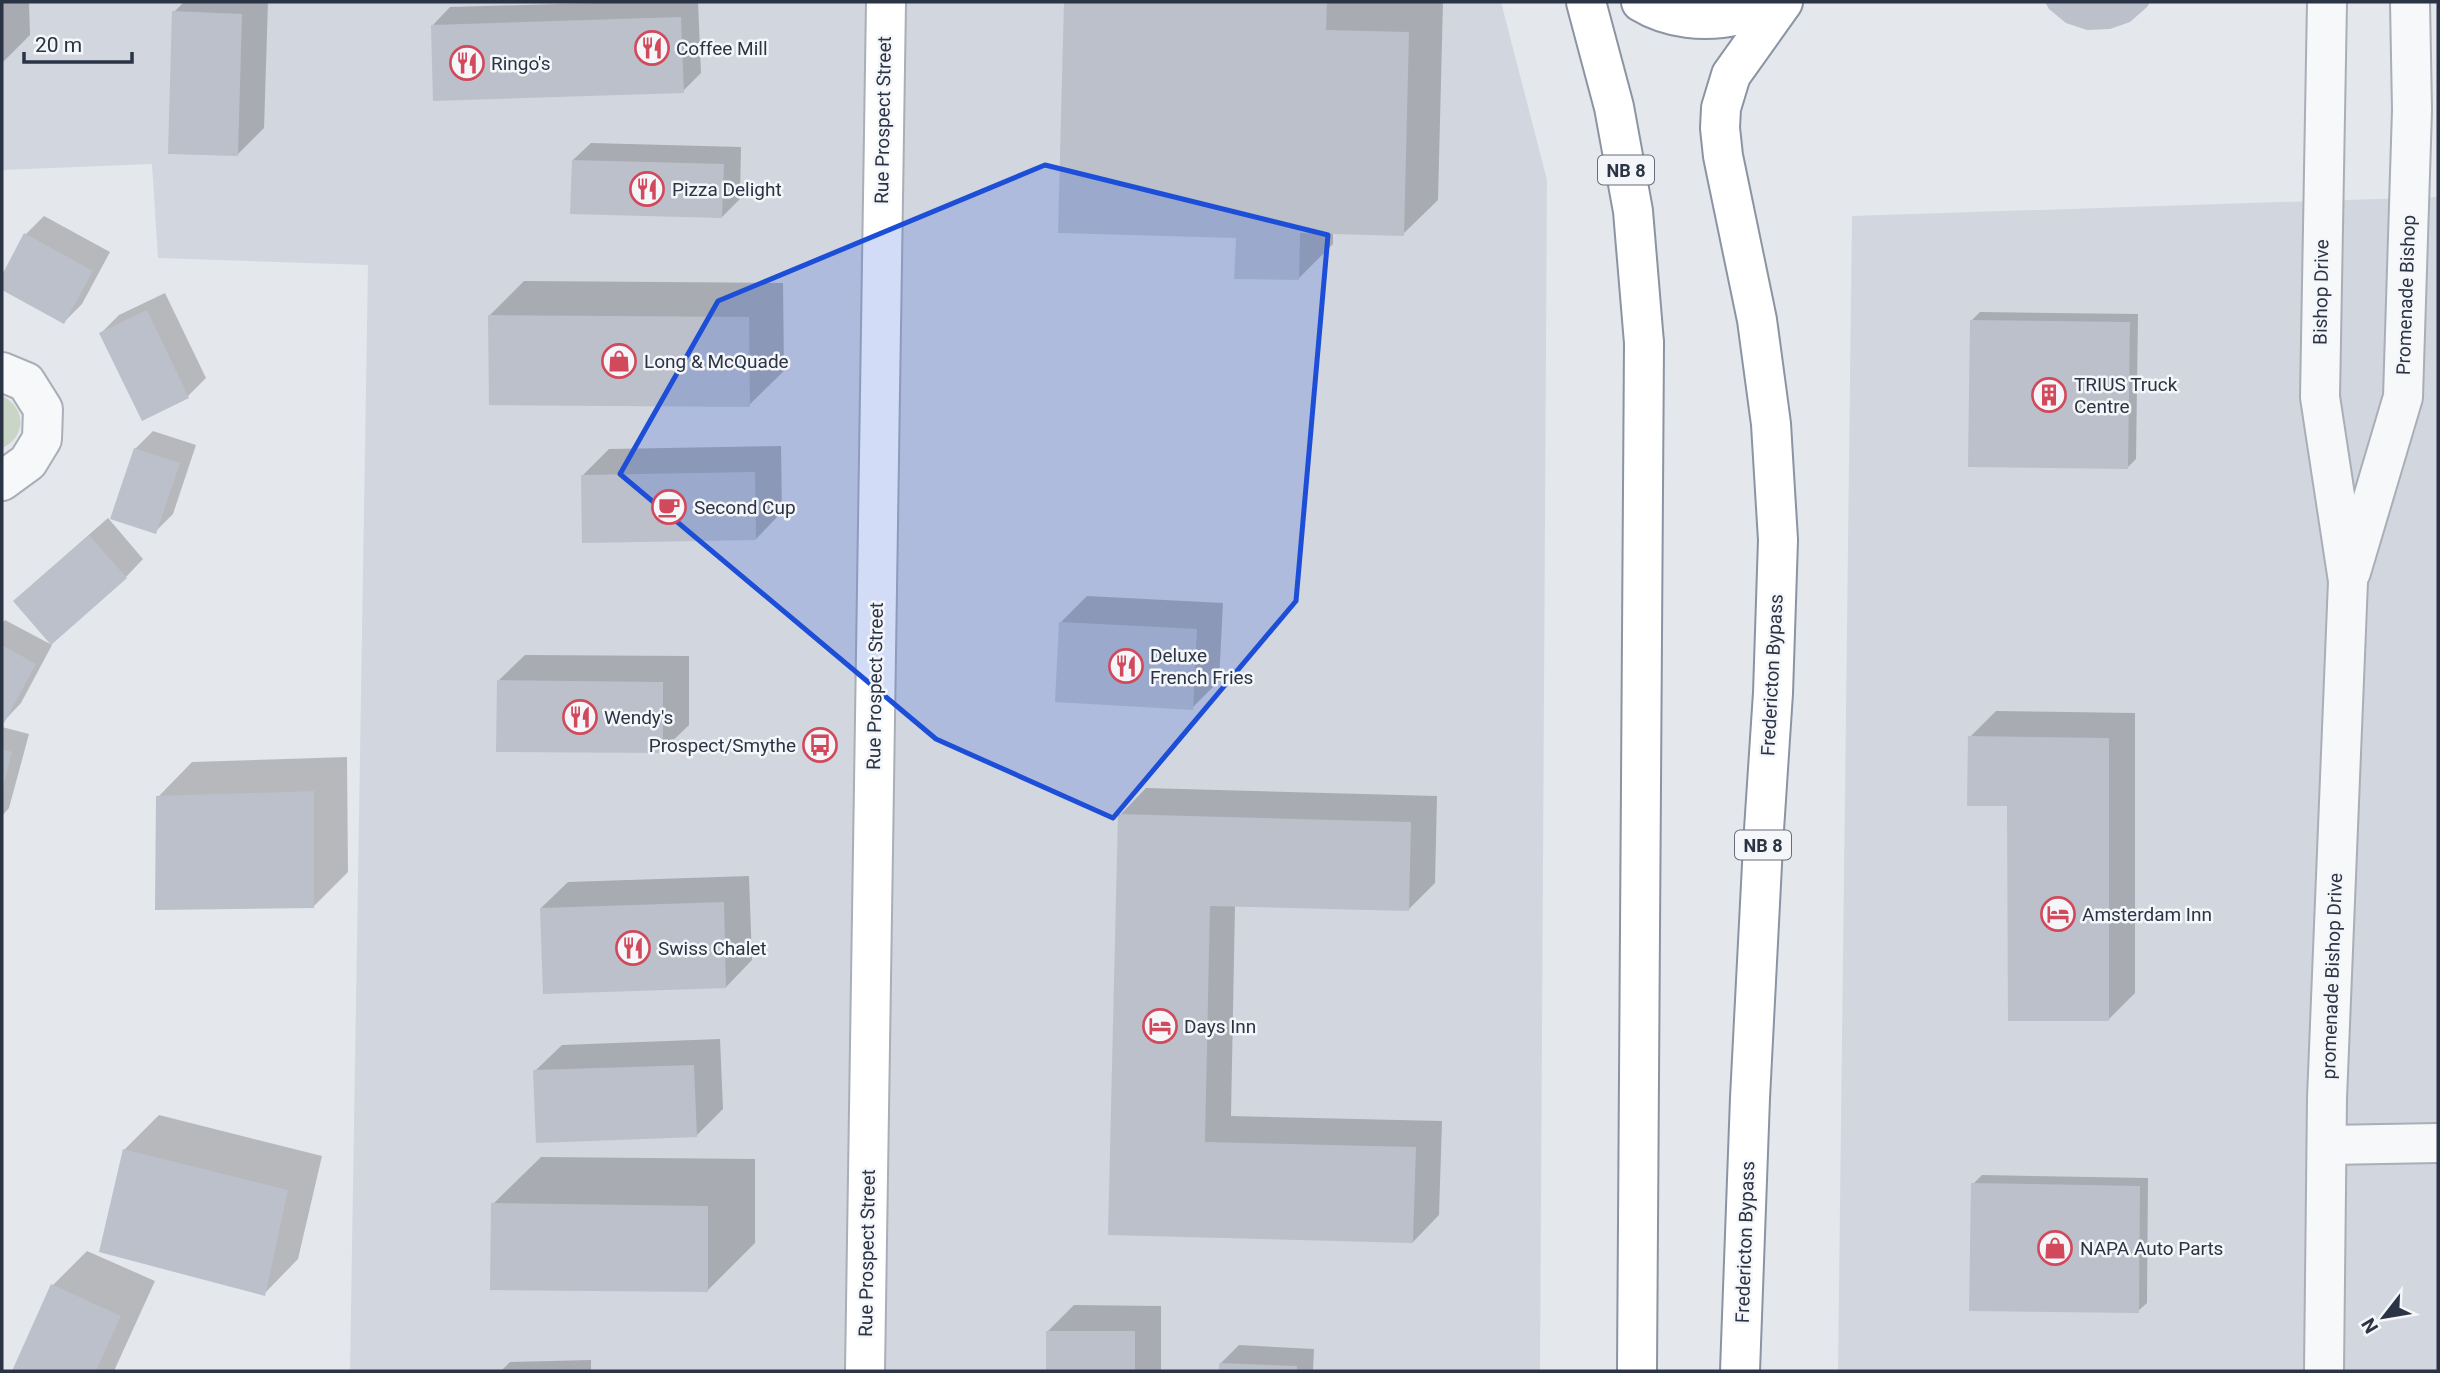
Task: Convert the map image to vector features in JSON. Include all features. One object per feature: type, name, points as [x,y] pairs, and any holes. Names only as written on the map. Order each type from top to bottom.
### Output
[{"type":"main road","name":"NB 8","points":[[1586,2],[1614,107],[1633,211],[1644,342],[1637,1371]]},
{"type":"main road","points":[[1641,2],[1656,11],[1698,20],[1740,15],[1769,2]]},
{"type":"main road","name":"Fredericton Bypass","points":[[1740,1371],[1750,1098],[1773,693],[1778,540],[1771,424],[1757,320],[1723,156],[1721,108],[1731,75],[1783,2]]},
{"type":"main road","name":"Rue Prospect Street","points":[[865,1371],[887,8]]},
{"type":"street","name":"Bishop Drive","points":[[2327,2],[2320,397],[2348,581]]},
{"type":"street","name":"Promenade Bishop","points":[[2348,581],[2403,397],[2412,110],[2410,2]]},
{"type":"street","points":[[2,372],[26,382],[43,409],[42,439],[28,462],[2,481]]},
{"type":"street","name":"promenade Bishop Drive","points":[[2324,1371],[2328,1085],[2348,581]]},
{"type":"street","points":[[2328,1145],[2438,1143]]},
{"type":"highlighted area","points":[[1045,165],[1328,235],[1296,601],[1113,818],[936,739],[620,474],[718,301]]},
{"type":"shaded area","points":[[2,2],[1501,2],[1547,180],[1540,1371],[350,1371],[368,265],[158,258],[152,164],[2,170]]},
{"type":"shaded area","points":[[2438,197],[2438,1371],[1838,1371],[1852,216]]},
{"type":"green space","points":[[2,396],[16,407],[20,422],[16,437],[2,448]]},
{"type":"building","points":[[1064,2],[1327,2],[1326,30],[1409,32],[1404,236],[1300,233],[1299,280],[1234,279],[1236,238],[1058,233]]},
{"type":"building","points":[[2045,2],[2150,2],[2130,22],[2110,29],[2087,30],[2066,23],[2049,9]]},
{"type":"building","points":[[172,11],[242,14],[238,156],[168,154]]},
{"type":"building","points":[[681,17],[684,93],[433,101],[431,25]]},
{"type":"building","name":"Pizza Delight","points":[[572,160],[724,164],[722,218],[570,214]]},
{"type":"building","points":[[24,233],[93,271],[64,324],[2,290],[2,275]]},
{"type":"building","points":[[147,310],[189,398],[142,421],[99,333]]},
{"type":"building","name":"Long & McQuade","points":[[488,315],[749,317],[750,407],[489,405]]},
{"type":"building","name":"TRIUS Truck Centre","points":[[1970,320],[2130,322],[2128,469],[1968,467]]},
{"type":"building","points":[[134,448],[180,463],[156,534],[110,519]]},
{"type":"building","name":"Second Cup","points":[[755,472],[756,540],[582,543],[581,475]]},
{"type":"building","points":[[89,535],[127,578],[51,645],[13,601]]},
{"type":"building","name":"Deluxe French Fries","points":[[1059,622],[1197,629],[1193,710],[1055,702]]},
{"type":"building","points":[[2,645],[36,664],[4,723],[2,722]]},
{"type":"building","name":"Wendy's","points":[[497,680],[663,682],[663,753],[496,752]]},
{"type":"building","name":"Amsterdam Inn","points":[[1968,736],[2109,738],[2109,1021],[2008,1021],[2007,806],[1967,806]]},
{"type":"building","points":[[2,749],[12,752],[3,788],[2,788]]},
{"type":"building","points":[[314,791],[314,908],[155,910],[156,796]]},
{"type":"building","name":"Days Inn","points":[[1118,814],[1411,822],[1409,911],[1210,906],[1205,1142],[1416,1147],[1413,1243],[1108,1235]]},
{"type":"building","name":"Swiss Chalet","points":[[724,902],[726,988],[543,994],[540,908]]},
{"type":"building","points":[[694,1065],[697,1137],[536,1143],[533,1070]]},
{"type":"building","points":[[123,1149],[288,1190],[265,1296],[99,1252]]},
{"type":"building","name":"NAPA Auto Parts","points":[[1971,1183],[2140,1186],[2139,1313],[1969,1311]]},
{"type":"building","points":[[491,1203],[708,1206],[708,1292],[490,1290]]},
{"type":"building","points":[[51,1284],[121,1316],[96,1371],[12,1371]]},
{"type":"building","points":[[1046,1331],[1135,1331],[1135,1371],[1046,1371]]},
{"type":"building","points":[[1219,1363],[1297,1366],[1297,1371],[1219,1371]]},
{"type":"place","name":"Coffee Mill","points":[[652,48]]},
{"type":"place","name":"Ringo's","points":[[467,63]]},
{"type":"place","name":"Pizza Delight","points":[[647,189]]},
{"type":"place","name":"Long & McQuade","points":[[619,361]]},
{"type":"place","name":"TRIUS Truck Centre","points":[[2049,395]]},
{"type":"place","name":"Second Cup","points":[[669,507]]},
{"type":"place","name":"Deluxe French Fries","points":[[1126,666]]},
{"type":"place","name":"Wendy's","points":[[580,717]]},
{"type":"place","name":"Prospect/Smythe","points":[[820,745]]},
{"type":"place","name":"Amsterdam Inn","points":[[2058,914]]},
{"type":"place","name":"Swiss Chalet","points":[[633,948]]},
{"type":"place","name":"Days Inn","points":[[1160,1026]]},
{"type":"place","name":"NAPA Auto Parts","points":[[2055,1248]]}]
